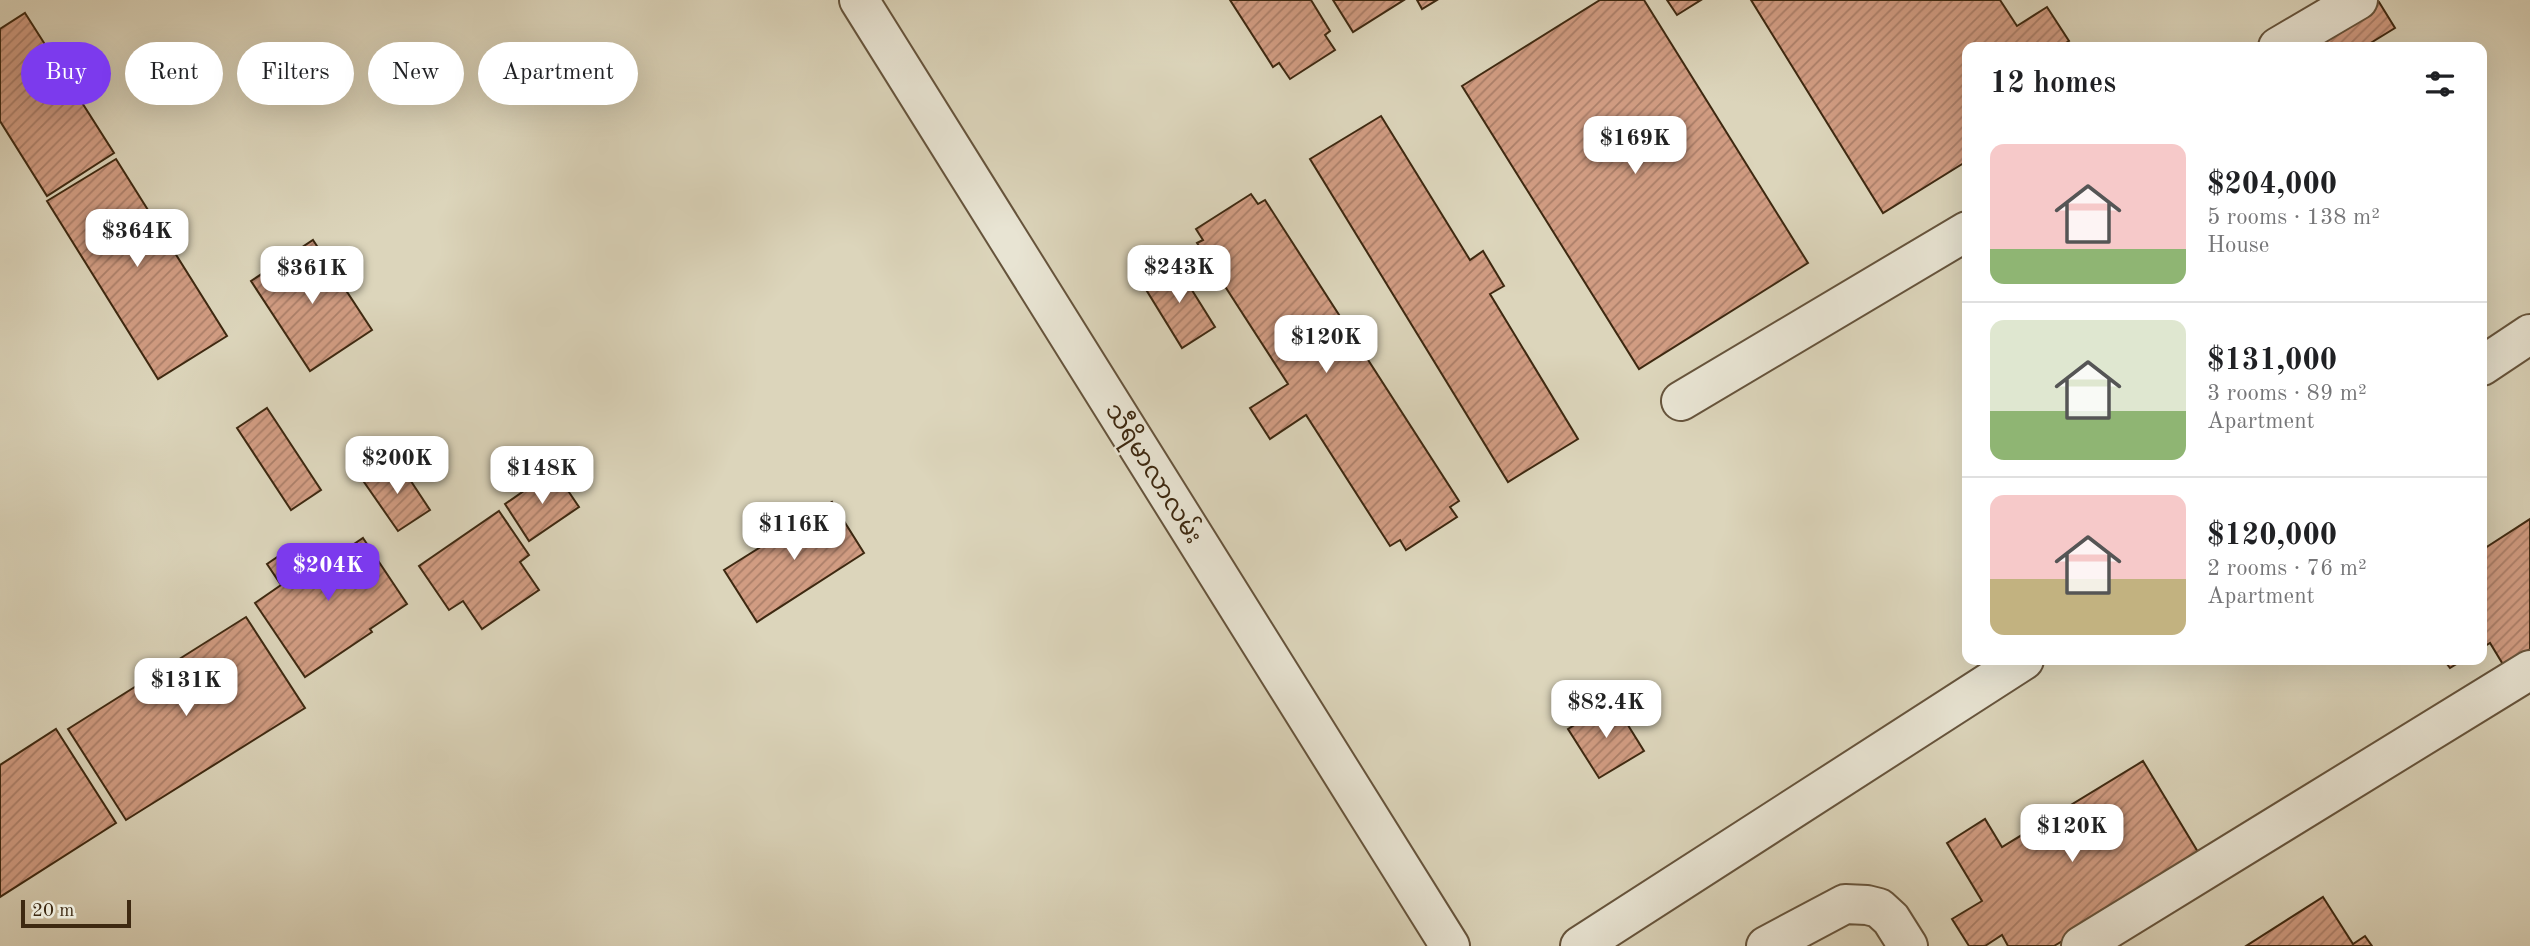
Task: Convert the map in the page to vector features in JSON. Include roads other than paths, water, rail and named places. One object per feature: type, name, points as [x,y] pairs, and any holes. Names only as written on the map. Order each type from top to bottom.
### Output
[{"type":"street","name":"သီရိမာလာလမ်း","points":[[859,0],[1450,946]]},
{"type":"street","points":[[2287,42],[2358,0]]},
{"type":"street","points":[[1681,401],[1962,234]]},
{"type":"street","points":[[2487,363],[2530,334]]},
{"type":"street","points":[[1580,946],[2016,665]]},
{"type":"street","points":[[2081,946],[2530,670]]},
{"type":"street","points":[[1766,946],[1845,904],[1879,908],[1891,919],[1909,946]]}]
